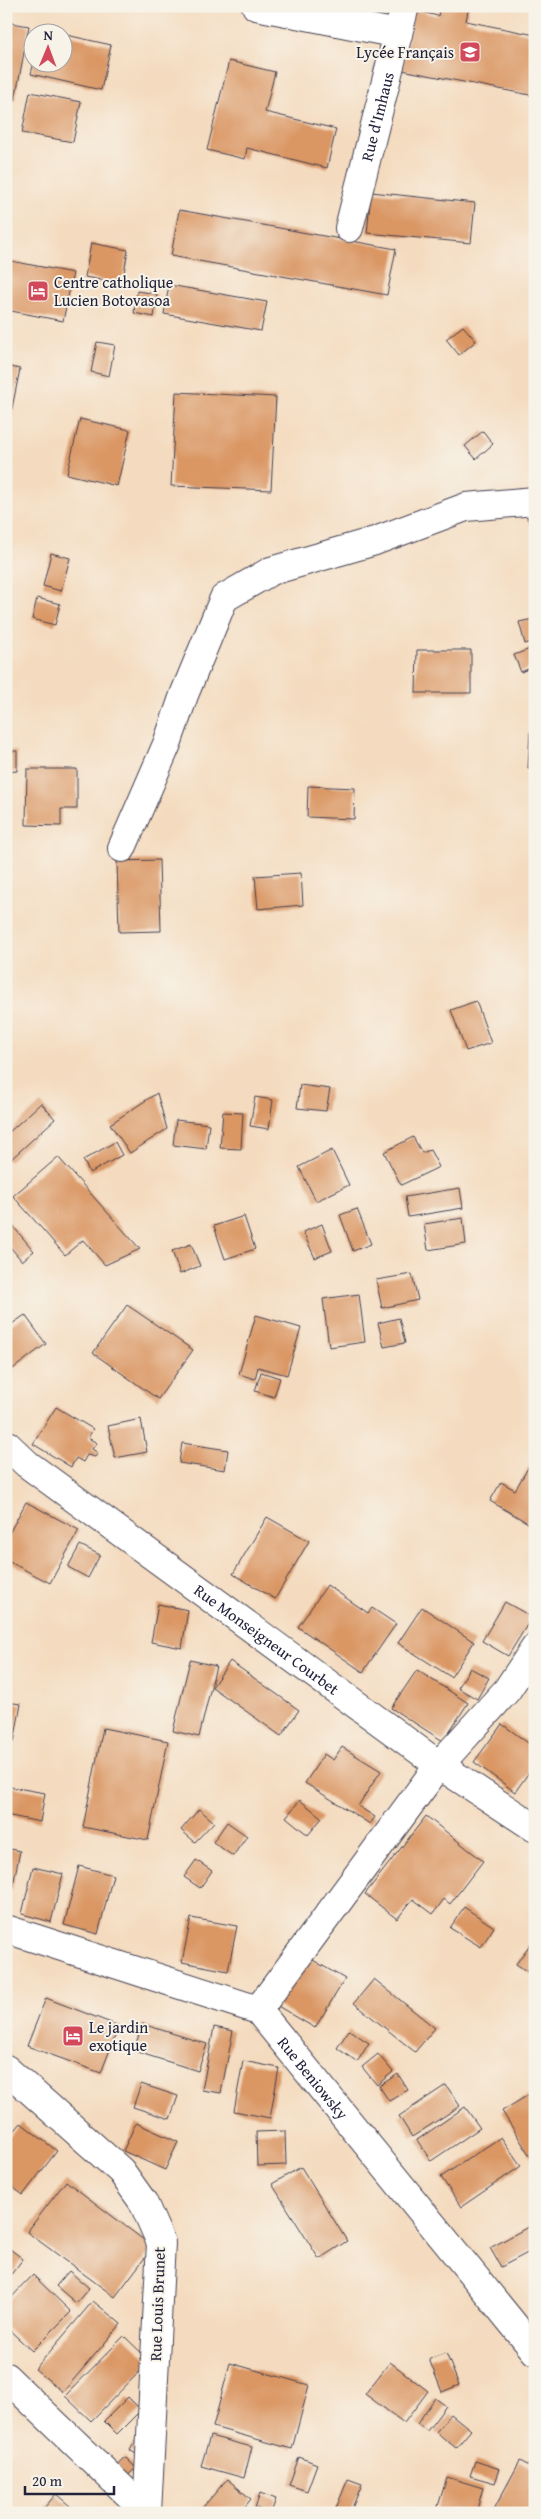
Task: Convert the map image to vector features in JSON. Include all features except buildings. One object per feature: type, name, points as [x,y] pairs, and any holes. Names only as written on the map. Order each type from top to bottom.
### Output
[{"type":"street","points":[[256,6],[398,34]]},
{"type":"street","name":"Rue d'Imhaus","points":[[349,228],[405,6]]},
{"type":"street","points":[[122,848],[168,744],[184,695],[224,598],[271,570],[375,542],[466,507],[535,502]]},
{"type":"street","name":"Rue Monseigneur Courbet","points":[[6,1444],[27,1464],[439,1765],[535,1828]]},
{"type":"street","points":[[6,1929],[258,2010],[439,1765],[507,1690],[535,1648]]},
{"type":"street","name":"Rue Beniowsky","points":[[258,2010],[535,2351]]},
{"type":"street","name":"Rue Louis Brunet","points":[[6,2069],[121,2171],[144,2202],[161,2244],[147,2512]]},
{"type":"street","points":[[6,2377],[147,2512]]},
{"type":"place","name":"Lycée Français","points":[[470,52]]},
{"type":"place","name":"Centre catholique Lucien Botovasoa","points":[[38,291]]},
{"type":"place","name":"Le jardin exotique","points":[[73,2036]]}]
